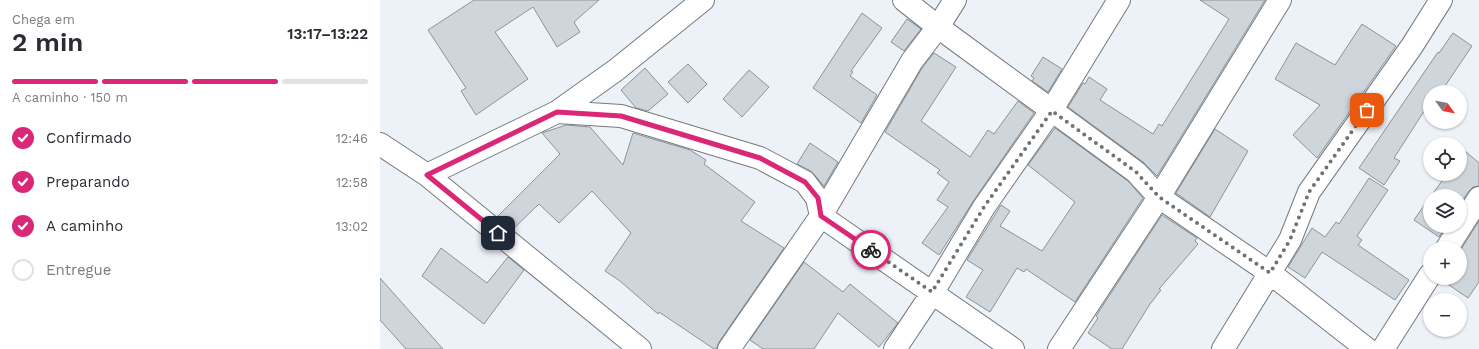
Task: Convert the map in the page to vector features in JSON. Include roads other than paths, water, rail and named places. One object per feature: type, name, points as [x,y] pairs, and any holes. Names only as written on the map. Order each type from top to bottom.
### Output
[{"type":"street","points":[[427,175],[557,112],[616,70],[703,0]]},
{"type":"street","points":[[904,0],[938,27],[1136,172],[1159,197],[1270,273],[1366,349]]},
{"type":"street","points":[[729,349],[821,216],[912,61],[938,27],[955,0]]},
{"type":"street","points":[[895,349],[984,207],[1052,111],[1119,0]]},
{"type":"street","points":[[1059,349],[1159,197],[1280,0]]},
{"type":"street","points":[[1223,349],[1290,240],[1309,192],[1412,46],[1441,0]]},
{"type":"street","points":[[557,112],[621,116],[760,158],[805,182],[818,198],[821,216],[1013,349]]},
{"type":"street","points":[[380,144],[427,175],[640,349]]},
{"type":"street","points":[[1451,241],[1479,198]]},
{"type":"street","points":[[1383,349],[1424,285]]}]
